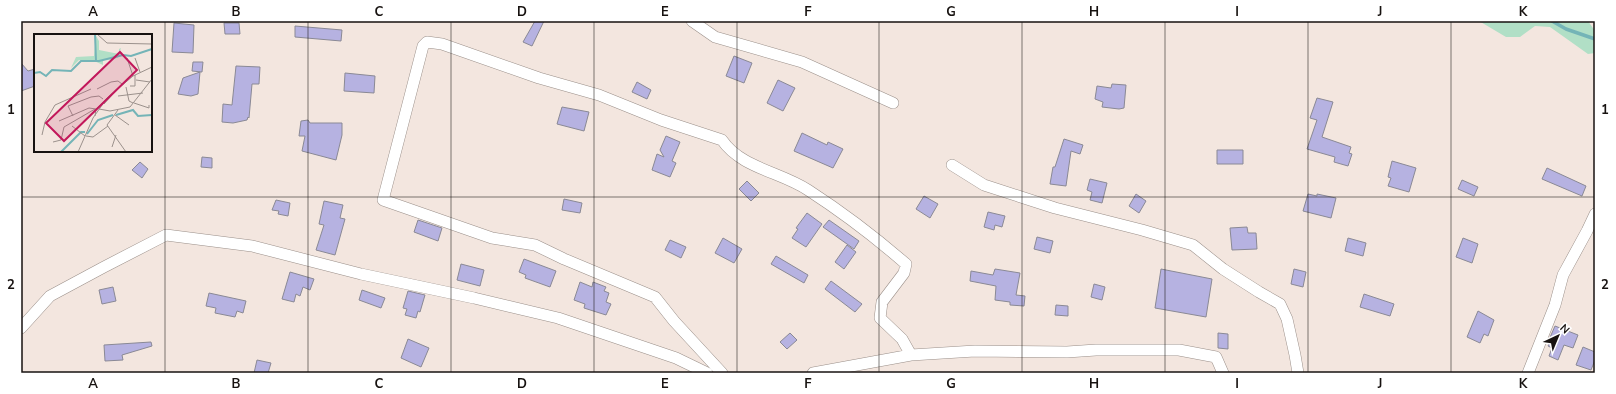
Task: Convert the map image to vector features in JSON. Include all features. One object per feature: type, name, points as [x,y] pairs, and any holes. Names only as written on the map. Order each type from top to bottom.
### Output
[{"type":"street","points":[[692,21],[715,37],[802,62],[893,104]]},
{"type":"street","points":[[713,372],[654,297],[564,259],[535,245],[492,238],[383,200],[423,46],[427,42],[442,44],[539,78],[599,95],[662,120],[722,140],[728,148],[755,166],[807,189],[887,248],[906,264],[904,273],[882,302],[880,318],[902,339],[912,354]]},
{"type":"street","points":[[952,165],[984,185],[1017,196],[1055,208],[1142,230],[1193,245],[1223,269],[1258,292],[1280,304],[1286,319],[1298,373]]},
{"type":"street","points":[[1528,373],[1555,305],[1563,275],[1595,214]]},
{"type":"street","points":[[21,328],[50,296],[166,235],[252,246],[361,274],[474,298],[558,318],[713,372]]},
{"type":"street","points":[[813,373],[912,354],[975,351],[1067,352],[1096,350],[1179,350],[1216,357],[1223,373]]},
{"type":"green space","points":[[1479,21],[1588,21],[1595,31],[1595,53],[1588,54],[1550,27],[1535,26],[1520,37],[1506,37]]},
{"type":"building","points":[[535,21],[544,21],[532,46],[523,42]]},
{"type":"building","points":[[174,23],[194,25],[193,53],[172,52]]},
{"type":"building","points":[[224,23],[239,23],[240,34],[225,34]]},
{"type":"building","points":[[295,26],[342,30],[341,41],[295,37]]},
{"type":"building","points":[[734,56],[752,63],[744,83],[726,76]]},
{"type":"building","points":[[193,62],[203,62],[202,72],[192,71]]},
{"type":"building","points":[[21,63],[28,71],[34,69],[34,86],[21,91]]},
{"type":"building","points":[[236,66],[260,67],[259,84],[252,84],[249,118],[248,117],[247,120],[233,123],[222,122],[223,104],[232,105]]},
{"type":"building","points":[[200,72],[198,94],[191,96],[178,94],[183,78]]},
{"type":"building","points":[[345,73],[375,76],[374,93],[344,91]]},
{"type":"building","points":[[778,80],[795,88],[783,111],[767,103]]},
{"type":"building","points":[[637,82],[651,90],[647,99],[632,92]]},
{"type":"building","points":[[1112,84],[1126,85],[1124,108],[1119,109],[1102,107],[1103,102],[1095,99],[1097,86],[1111,88]]},
{"type":"building","points":[[1317,98],[1333,102],[1322,137],[1351,147],[1349,153],[1352,154],[1348,166],[1334,162],[1335,157],[1307,149],[1317,120],[1310,118]]},
{"type":"building","points":[[562,107],[589,112],[584,131],[557,124]]},
{"type":"building","points":[[308,120],[310,123],[342,123],[342,135],[336,160],[302,151],[305,136],[299,136],[301,121]]},
{"type":"building","points":[[802,133],[827,145],[828,142],[843,149],[833,168],[794,151]]},
{"type":"building","points":[[666,136],[680,142],[672,161],[676,163],[670,177],[652,170],[657,154],[664,157],[660,150]]},
{"type":"building","points":[[1064,139],[1083,145],[1080,154],[1071,151],[1066,186],[1050,184],[1053,167],[1055,167]]},
{"type":"building","points":[[1217,150],[1243,150],[1243,164],[1217,164]]},
{"type":"building","points":[[202,157],[212,158],[212,168],[201,167]]},
{"type":"building","points":[[1392,161],[1416,168],[1409,192],[1388,186],[1391,178],[1388,177]]},
{"type":"building","points":[[140,162],[148,169],[142,178],[132,170]]},
{"type":"building","points":[[1547,168],[1586,186],[1582,196],[1542,179]]},
{"type":"building","points":[[1090,179],[1107,183],[1102,203],[1090,200],[1092,192],[1087,190]]},
{"type":"building","points":[[1462,180],[1478,187],[1474,196],[1458,189]]},
{"type":"building","points":[[747,181],[759,193],[751,201],[739,189]]},
{"type":"building","points":[[1136,194],[1146,201],[1139,213],[1129,206]]},
{"type":"building","points":[[1308,194],[1317,196],[1317,194],[1336,198],[1331,218],[1303,211]]},
{"type":"building","points":[[924,196],[938,204],[930,218],[916,209]]},
{"type":"building","points":[[564,199],[582,203],[580,213],[562,210]]},
{"type":"building","points":[[276,200],[290,203],[288,216],[278,214],[279,211],[272,210]]},
{"type":"building","points":[[324,201],[343,205],[340,218],[345,219],[335,255],[316,250],[324,225],[319,224]]},
{"type":"building","points":[[988,212],[1005,216],[1002,227],[995,225],[994,230],[984,227]]},
{"type":"building","points":[[807,213],[822,224],[806,247],[792,238],[798,229],[796,228]]},
{"type":"building","points":[[418,220],[442,228],[438,241],[414,232]]},
{"type":"building","points":[[829,220],[859,241],[854,249],[823,227]]},
{"type":"building","points":[[1247,227],[1248,233],[1256,233],[1257,249],[1232,250],[1230,228]]},
{"type":"building","points":[[1037,237],[1053,241],[1050,253],[1034,249]]},
{"type":"building","points":[[723,238],[742,249],[734,263],[715,253]]},
{"type":"building","points":[[1348,238],[1366,243],[1363,256],[1345,251]]},
{"type":"building","points":[[1463,238],[1478,244],[1472,263],[1456,257]]},
{"type":"building","points":[[670,240],[686,247],[681,258],[665,250]]},
{"type":"building","points":[[847,245],[856,252],[844,269],[835,262]]},
{"type":"building","points":[[776,256],[808,275],[804,283],[771,264]]},
{"type":"building","points":[[524,259],[556,271],[550,287],[525,278],[526,275],[519,272]]},
{"type":"building","points":[[461,264],[484,270],[480,286],[457,280]]},
{"type":"building","points":[[995,269],[1020,273],[1016,295],[1025,296],[1024,306],[1010,305],[1010,302],[995,300],[996,286],[970,281],[971,271],[993,275]]},
{"type":"building","points":[[1161,269],[1212,279],[1206,317],[1155,308]]},
{"type":"building","points":[[1294,269],[1306,272],[1303,287],[1291,284]]},
{"type":"building","points":[[290,272],[314,279],[310,290],[303,287],[300,296],[296,294],[294,302],[282,299]]},
{"type":"building","points":[[831,281],[862,304],[855,312],[825,289]]},
{"type":"building","points":[[580,282],[592,287],[593,282],[606,287],[604,291],[609,293],[606,302],[611,304],[606,315],[584,308],[585,304],[574,300]]},
{"type":"building","points":[[1094,284],[1105,287],[1102,300],[1091,297]]},
{"type":"building","points":[[113,287],[116,301],[102,304],[99,290]]},
{"type":"building","points":[[362,290],[385,298],[381,308],[359,300]]},
{"type":"building","points":[[408,291],[425,295],[420,312],[418,311],[416,318],[405,315],[407,309],[403,308]]},
{"type":"building","points":[[209,293],[246,301],[243,313],[237,311],[235,317],[215,313],[216,308],[206,306]]},
{"type":"building","points":[[1364,294],[1394,304],[1390,316],[1360,307]]},
{"type":"building","points":[[1056,305],[1068,306],[1068,316],[1055,315]]},
{"type":"building","points":[[1478,311],[1494,320],[1488,336],[1484,334],[1480,343],[1467,337]]},
{"type":"building","points":[[1555,326],[1578,335],[1573,348],[1564,345],[1558,360],[1549,356],[1552,348],[1548,346],[1550,342],[1548,342]]},
{"type":"building","points":[[790,333],[797,340],[787,349],[780,342]]},
{"type":"building","points":[[1218,333],[1228,334],[1228,349],[1218,348]]},
{"type":"building","points":[[408,339],[429,348],[421,367],[401,358]]},
{"type":"building","points":[[151,342],[152,346],[122,355],[123,360],[105,361],[104,345]]},
{"type":"building","points":[[1583,347],[1595,352],[1595,360],[1591,370],[1576,365]]},
{"type":"building","points":[[257,360],[271,363],[268,373],[254,373]]},
{"type":"waterway","points":[[1552,21],[1566,29],[1595,39]]}]
